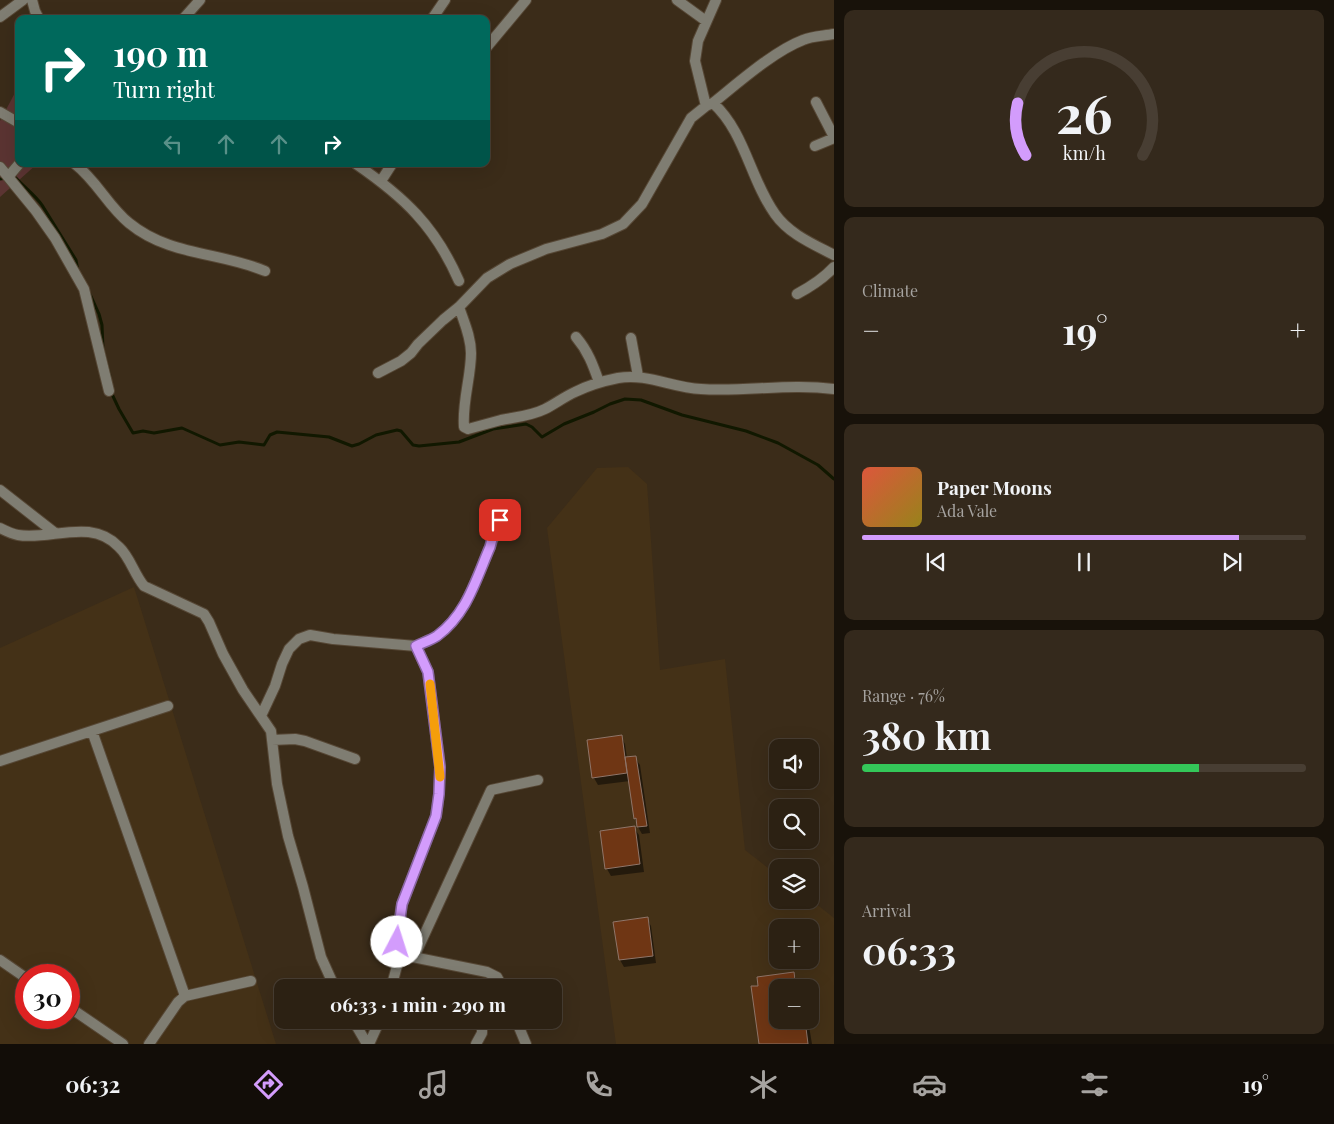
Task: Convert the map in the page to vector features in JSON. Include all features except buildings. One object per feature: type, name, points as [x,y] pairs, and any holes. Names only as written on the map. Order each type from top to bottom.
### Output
[{"type":"street","points":[[0,17],[23,0]]},
{"type":"street","points":[[32,0],[37,15]]},
{"type":"street","points":[[187,15],[200,0]]},
{"type":"street","points":[[435,15],[445,0]]},
{"type":"street","points":[[490,43],[526,0]]},
{"type":"street","points":[[677,0],[706,20]]},
{"type":"street","points":[[716,0],[698,41],[695,61],[709,104],[722,112],[736,134],[751,169],[775,214],[795,234],[834,256]]},
{"type":"street","points":[[378,373],[411,353],[443,320],[459,308],[487,278],[510,264],[546,249],[602,234],[623,224],[642,204],[692,118],[762,64],[794,44],[805,39],[834,34]]},
{"type":"street","points":[[815,146],[834,137],[816,102]]},
{"type":"street","points":[[0,112],[15,121]]},
{"type":"street","points":[[0,167],[36,211],[55,238],[84,289],[108,391]]},
{"type":"street","points":[[8,176],[16,167]]},
{"type":"street","points":[[78,167],[92,179],[128,223],[144,234],[184,251],[246,263],[265,271]]},
{"type":"street","points":[[360,167],[381,181],[409,205],[433,233],[459,281]]},
{"type":"street","points":[[381,181],[390,167]]},
{"type":"street","points":[[797,294],[826,277],[834,267]]},
{"type":"street","points":[[459,308],[470,339],[471,353],[463,416],[465,428],[468,429],[526,416],[544,409],[574,392],[600,382],[638,376],[656,379],[680,387],[699,389],[725,390],[789,387],[834,389]]},
{"type":"street","points":[[576,337],[586,349],[600,382]]},
{"type":"street","points":[[631,338],[638,376]]},
{"type":"street","points":[[0,490],[55,533]]},
{"type":"street","points":[[261,716],[289,649],[299,639],[310,635],[334,639],[416,646],[436,637],[466,604],[490,547],[491,531],[500,520]]},
{"type":"street","points":[[0,528],[19,535],[78,531],[91,532],[103,536],[118,545],[144,586],[204,614],[243,690],[270,730],[277,784],[288,836],[321,957],[331,979]]},
{"type":"street","points":[[393,979],[397,966],[398,925],[402,904],[436,816],[439,794],[440,767],[428,672],[416,646]]},
{"type":"street","points":[[0,761],[168,706]]},
{"type":"street","points":[[92,731],[185,996]]},
{"type":"street","points":[[272,740],[295,739],[305,741],[355,759]]},
{"type":"street","points":[[414,957],[491,790],[538,780]]},
{"type":"street","points":[[398,954],[487,972],[498,979]]},
{"type":"street","points":[[0,960],[15,970]]},
{"type":"street","points":[[150,1044],[178,1002],[185,996],[251,981]]},
{"type":"street","points":[[80,1015],[122,1044]]},
{"type":"street","points":[[359,1029],[368,1044]]},
{"type":"street","points":[[368,1044],[376,1029]]},
{"type":"street","points":[[476,1044],[482,1029]]},
{"type":"street","points":[[520,1029],[526,1044]]},
{"type":"shaded area","points":[[15,93],[15,167],[34,167],[0,197],[0,121]]},
{"type":"shaded area","points":[[628,467],[647,484],[660,670],[725,659],[745,850],[769,869],[769,909],[819,909],[819,906],[834,918],[834,1044],[616,1044],[547,528],[597,468]]},
{"type":"shaded area","points":[[134,587],[276,1044],[0,1044],[0,648]]},
{"type":"waterway","points":[[13,178],[15,177],[42,205],[76,260],[78,271]]},
{"type":"waterway","points":[[0,179],[7,178]]},
{"type":"waterway","points":[[90,294],[102,325],[103,349],[110,376]]},
{"type":"waterway","points":[[111,392],[133,433],[143,431],[154,433],[182,428],[220,445],[239,442],[264,445],[270,435],[277,432],[329,437],[352,446],[376,435],[397,430],[401,431],[413,445],[419,446],[459,442],[493,429],[526,424],[542,437],[564,424],[610,404],[625,399],[641,400],[682,415],[746,431],[778,443],[818,465],[834,479]]},
{"type":"slow traffic","points":[[430,684],[440,777]]},
{"type":"route","points":[[397,942],[402,904],[436,816],[439,794],[440,767],[428,672],[416,646],[436,637],[466,604],[490,547],[491,531],[500,520]]}]
